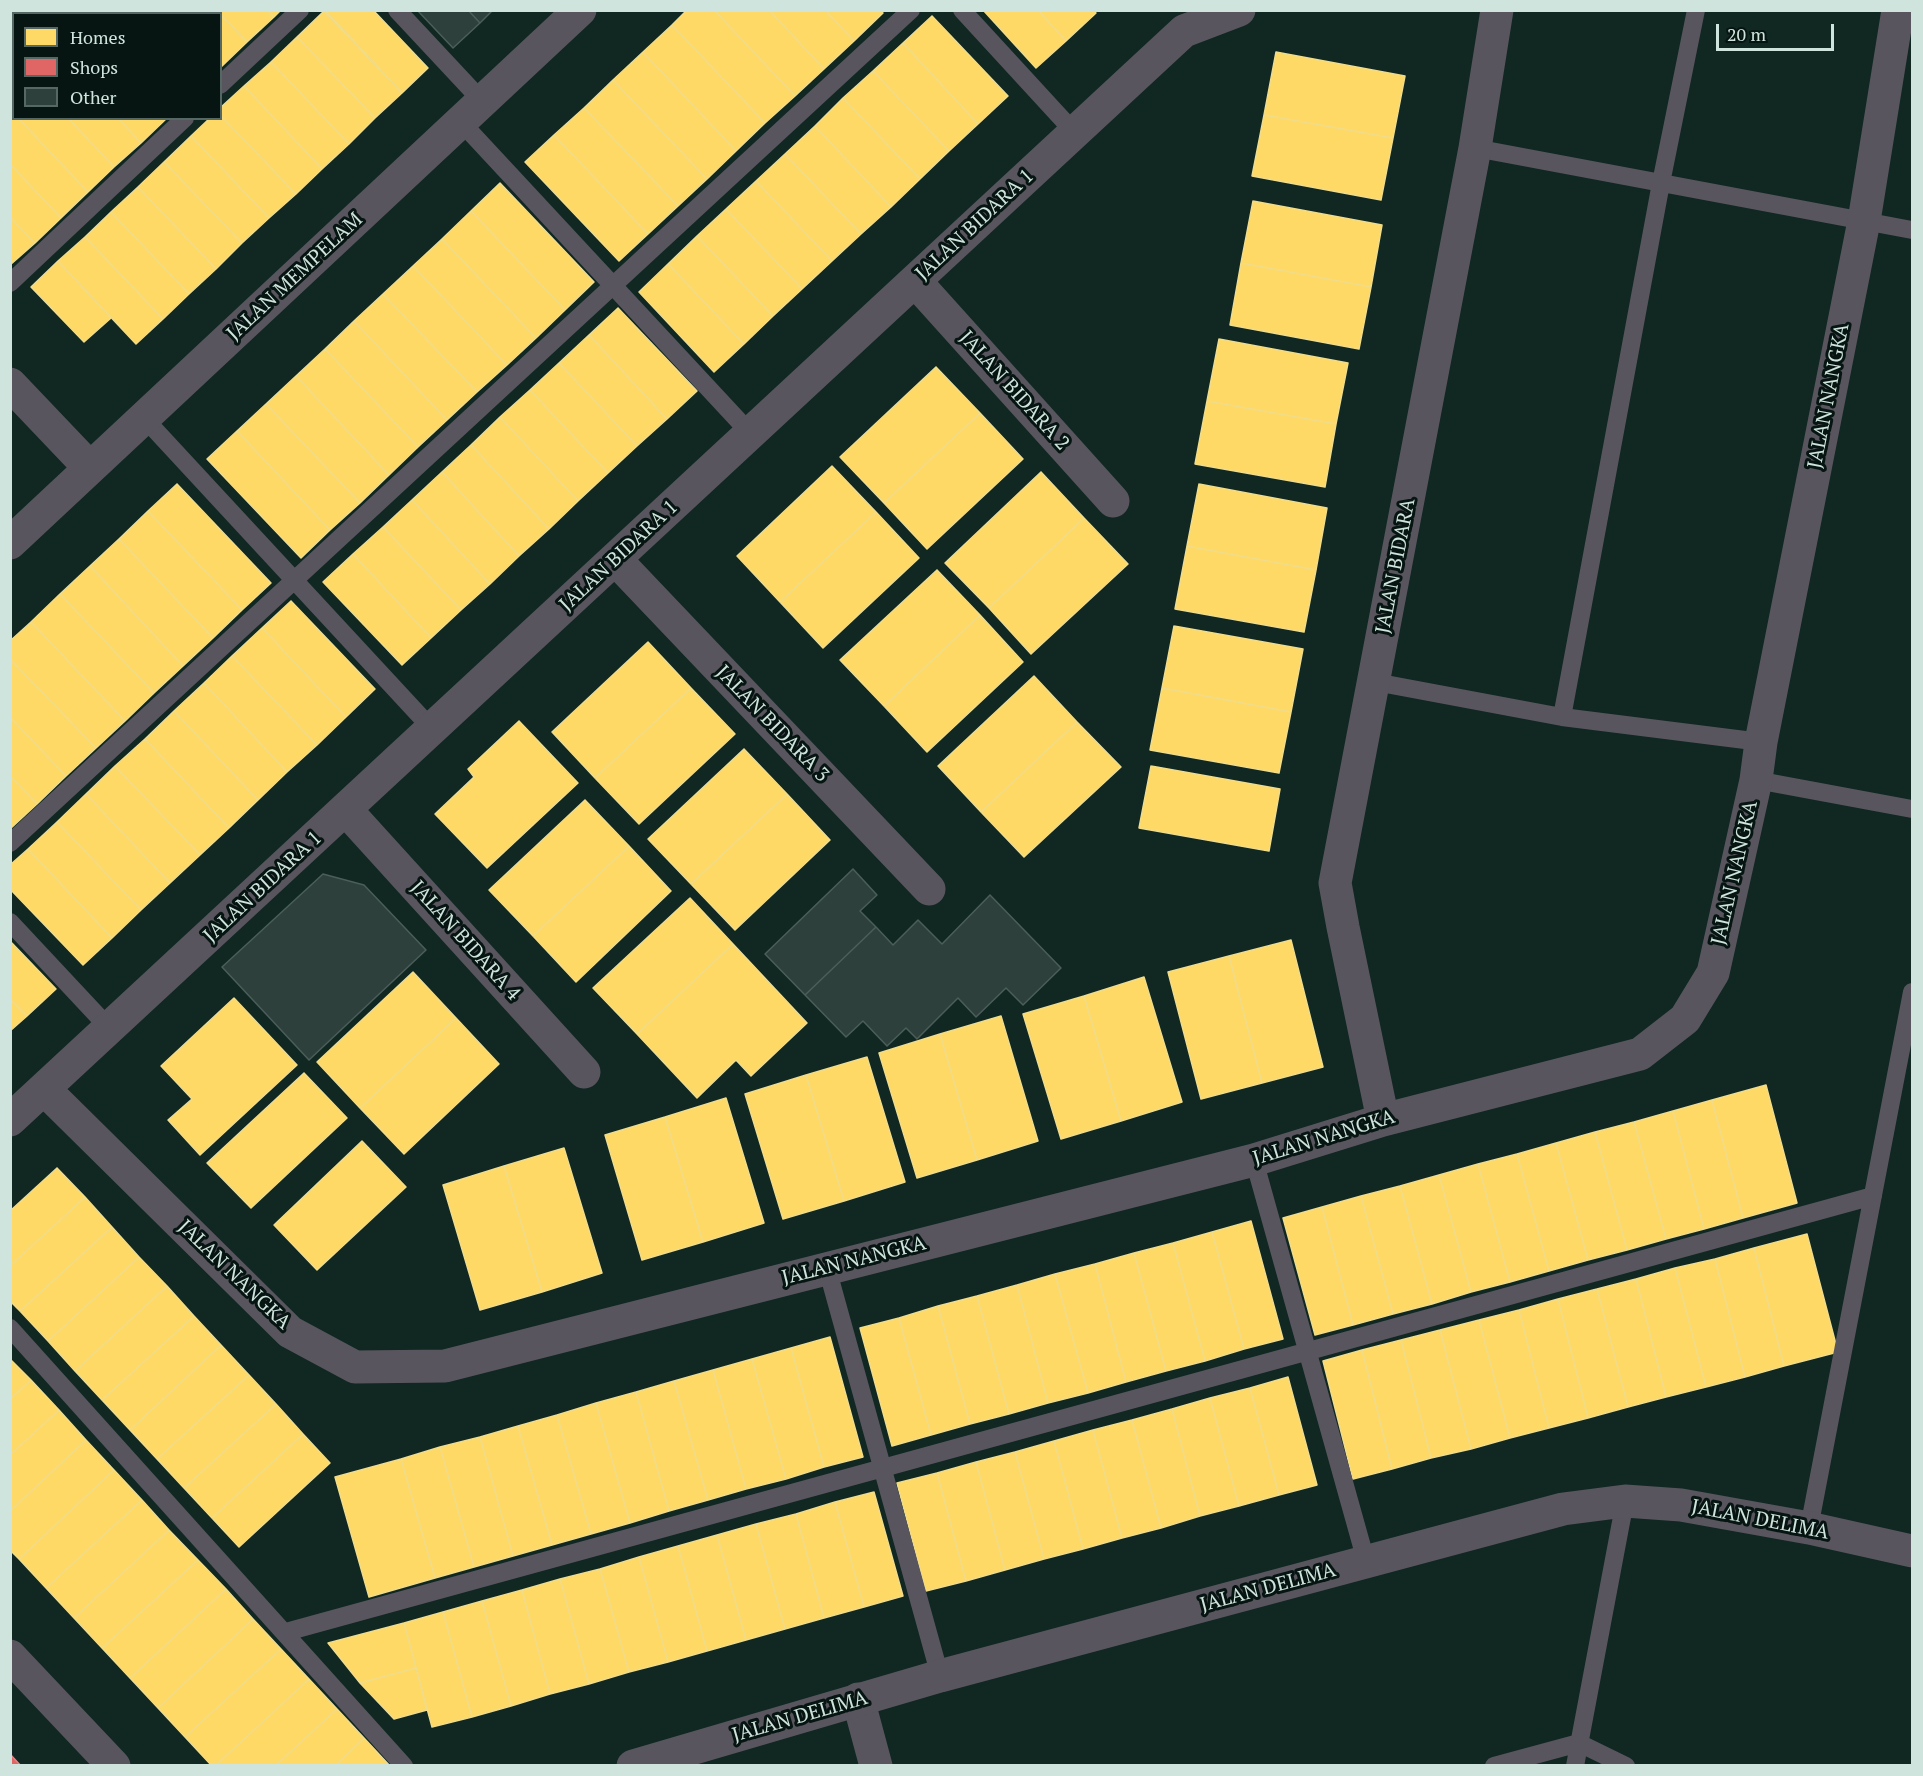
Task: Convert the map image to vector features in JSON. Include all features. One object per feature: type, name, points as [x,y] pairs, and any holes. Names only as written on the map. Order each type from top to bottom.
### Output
[{"type":"street","name":"JALAN MEMPELAM","points":[[10,543],[580,10]]},
{"type":"street","name":"JALAN BIDARA 1","points":[[10,1120],[1184,31],[1239,10]]},
{"type":"street","name":"JALAN BIDARA","points":[[1383,1120],[1342,927],[1335,883],[1475,148],[1497,10]]},
{"type":"street","name":"JALAN NANGKA","points":[[44,1089],[290,1332],[355,1367],[446,1366],[1254,1160],[1383,1120],[1640,1054],[1685,1019],[1713,973],[1756,780],[1761,742],[1864,220],[1898,10]]},
{"type":"street","name":"JALAN BIDARA 2","points":[[915,281],[1113,501]]},
{"type":"street","points":[[10,384],[90,468]]},
{"type":"street","name":"JALAN BIDARA 3","points":[[615,559],[929,889]]},
{"type":"street","name":"JALAN BIDARA 4","points":[[346,810],[584,1072]]},
{"type":"street","name":"JALAN DELIMA","points":[[633,1766],[940,1676],[1563,1509],[1625,1501],[1681,1505],[1809,1528],[1912,1551]]},
{"type":"street","points":[[10,1656],[114,1766]]},
{"type":"street","points":[[858,1699],[876,1766]]},
{"type":"lane","points":[[222,84],[300,10]]},
{"type":"lane","points":[[397,10],[472,111],[613,286],[750,433]]},
{"type":"lane","points":[[10,843],[911,10]]},
{"type":"lane","points":[[962,10],[1075,133]]},
{"type":"lane","points":[[1562,717],[1661,183],[1696,10]]},
{"type":"lane","points":[[10,283],[183,120]]},
{"type":"lane","points":[[1475,148],[1912,230]]},
{"type":"lane","points":[[144,419],[433,730]]},
{"type":"lane","points":[[1375,682],[1562,717],[1761,742]]},
{"type":"lane","points":[[1756,780],[1912,809]]},
{"type":"lane","points":[[10,922],[110,1029]]},
{"type":"lane","points":[[1809,1528],[1912,992]]},
{"type":"lane","points":[[1254,1160],[1366,1561]]},
{"type":"lane","points":[[286,1632],[1873,1196]]},
{"type":"lane","points":[[827,1268],[940,1676]]},
{"type":"lane","points":[[10,1328],[286,1632],[404,1766]]},
{"type":"lane","points":[[1575,1766],[1625,1501]]},
{"type":"lane","points":[[1494,1766],[1579,1743],[1626,1766]]},
{"type":"building: Homes","points":[[117,10],[167,10],[168,12],[118,12]]},
{"type":"building: Homes","points":[[167,10],[217,10],[218,12],[168,12]]},
{"type":"building: Homes","points":[[217,10],[267,10],[274,17],[247,42],[222,15],[222,12]]},
{"type":"building: Homes","points":[[267,10],[281,10],[274,17]]},
{"type":"building: Homes","points":[[325,10],[373,10],[428,68],[402,93]]},
{"type":"building: Homes","points":[[687,10],[714,10],[795,96],[765,123],[672,25]]},
{"type":"building: Homes","points":[[714,10],[769,10],[824,69],[795,96]]},
{"type":"building: Homes","points":[[769,10],[825,10],[854,41],[824,69]]},
{"type":"building: Homes","points":[[825,10],[880,10],[883,13],[854,41]]},
{"type":"building: Homes","points":[[983,10],[1038,10],[1066,41],[1036,68]]},
{"type":"building: Homes","points":[[1038,10],[1093,10],[1096,13],[1066,41]]},
{"type":"building: Homes","points":[[324,11],[402,93],[375,118],[297,37]]},
{"type":"building: Homes","points":[[222,16],[247,42],[222,66]]},
{"type":"building: Homes","points":[[932,16],[1008,96],[978,124],[903,43]]},
{"type":"building: Homes","points":[[672,25],[765,123],[736,151],[643,52]]},
{"type":"building: Homes","points":[[297,37],[375,118],[349,144],[271,62]]},
{"type":"building: Homes","points":[[903,43],[978,124],[949,151],[873,71]]},
{"type":"building: Homes","points":[[643,52],[736,151],[707,179],[613,80]]},
{"type":"building: Homes","points":[[1276,52],[1405,76],[1393,138],[1264,115]]},
{"type":"building: Homes","points":[[271,62],[349,144],[322,169],[244,86]]},
{"type":"building: Homes","points":[[873,71],[949,151],[920,179],[843,98]]},
{"type":"building: Homes","points":[[613,80],[707,179],[678,206],[584,108]]},
{"type":"building: Homes","points":[[244,86],[322,169],[296,194],[222,117],[222,106]]},
{"type":"building: Homes","points":[[843,98],[920,179],[891,207],[815,126]]},
{"type":"building: Homes","points":[[584,108],[678,206],[648,234],[554,135]]},
{"type":"building: Homes","points":[[10,110],[12,120],[20,120],[88,192],[61,218],[10,164]]},
{"type":"building: Homes","points":[[1264,115],[1393,138],[1381,200],[1252,176]]},
{"type":"building: Homes","points":[[222,117],[296,194],[269,218],[191,136],[208,120],[222,120]]},
{"type":"building: Homes","points":[[20,120],[70,120],[114,167],[88,192]]},
{"type":"building: Homes","points":[[70,120],[120,120],[141,143],[114,167]]},
{"type":"building: Homes","points":[[120,120],[165,120],[141,143]]},
{"type":"building: Homes","points":[[815,126],[891,207],[861,234],[785,154]]},
{"type":"building: Homes","points":[[554,135],[648,234],[619,261],[525,162]]},
{"type":"building: Homes","points":[[191,136],[269,218],[242,243],[164,162]]},
{"type":"building: Homes","points":[[785,154],[861,234],[832,261],[756,181]]},
{"type":"building: Homes","points":[[164,162],[242,243],[216,269],[138,187]]},
{"type":"building: Homes","points":[[10,164],[61,218],[35,243],[10,217]]},
{"type":"building: Homes","points":[[756,181],[832,261],[802,289],[726,209]]},
{"type":"building: Homes","points":[[500,183],[594,282],[565,310],[471,211]]},
{"type":"building: Homes","points":[[138,187],[216,269],[189,294],[111,212]]},
{"type":"building: Homes","points":[[1253,201],[1382,225],[1371,287],[1241,263]]},
{"type":"building: Homes","points":[[726,209],[802,289],[773,316],[697,236]]},
{"type":"building: Homes","points":[[471,211],[565,310],[536,338],[442,239]]},
{"type":"building: Homes","points":[[111,212],[189,294],[163,319],[85,237]]},
{"type":"building: Homes","points":[[10,217],[35,243],[10,265]]},
{"type":"building: Homes","points":[[697,236],[773,316],[744,344],[668,264]]},
{"type":"building: Homes","points":[[85,237],[163,319],[136,344],[58,261]]},
{"type":"building: Homes","points":[[442,239],[536,338],[507,365],[413,266]]},
{"type":"building: Homes","points":[[58,261],[111,318],[84,342],[31,287]]},
{"type":"building: Homes","points":[[1241,263],[1371,287],[1359,349],[1230,325]]},
{"type":"building: Homes","points":[[668,264],[744,344],[714,372],[639,292]]},
{"type":"building: Homes","points":[[413,266],[507,365],[477,392],[383,294]]},
{"type":"building: Homes","points":[[383,294],[477,392],[447,420],[354,321]]},
{"type":"building: Homes","points":[[618,308],[697,391],[667,419],[589,335]]},
{"type":"building: Homes","points":[[354,321],[447,420],[418,447],[325,349]]},
{"type":"building: Homes","points":[[589,335],[667,419],[637,446],[559,363]]},
{"type":"building: Homes","points":[[1219,339],[1348,363],[1336,424],[1207,401]]},
{"type":"building: Homes","points":[[325,349],[418,447],[389,475],[296,376]]},
{"type":"building: Homes","points":[[559,363],[637,446],[608,473],[530,390]]},
{"type":"building: Homes","points":[[936,367],[980,413],[884,503],[840,457]]},
{"type":"building: Homes","points":[[296,376],[389,475],[360,503],[266,404]]},
{"type":"building: Homes","points":[[530,390],[608,473],[578,501],[500,417]]},
{"type":"building: Homes","points":[[1207,401],[1336,424],[1325,487],[1195,464]]},
{"type":"building: Homes","points":[[266,404],[360,503],[330,530],[237,431]]},
{"type":"building: Homes","points":[[980,413],[1023,459],[927,549],[884,503]]},
{"type":"building: Homes","points":[[500,417],[578,501],[549,529],[471,445]]},
{"type":"building: Homes","points":[[237,431],[330,530],[301,558],[207,459]]},
{"type":"building: Homes","points":[[471,445],[549,529],[519,556],[442,472]]},
{"type":"building: Homes","points":[[832,466],[876,512],[780,602],[737,556]]},
{"type":"building: Homes","points":[[442,472],[519,556],[490,584],[412,500]]},
{"type":"building: Homes","points":[[1041,472],[1084,518],[989,608],[945,563]]},
{"type":"building: Homes","points":[[177,484],[271,583],[242,610],[148,511]]},
{"type":"building: Homes","points":[[1199,484],[1327,508],[1316,570],[1187,546]]},
{"type":"building: Homes","points":[[412,500],[490,584],[461,610],[383,527]]},
{"type":"building: Homes","points":[[148,511],[242,610],[213,638],[119,539]]},
{"type":"building: Homes","points":[[876,512],[919,558],[823,648],[780,602]]},
{"type":"building: Homes","points":[[1084,518],[1128,564],[1031,654],[989,608]]},
{"type":"building: Homes","points":[[383,527],[461,610],[431,638],[353,554]]},
{"type":"building: Homes","points":[[119,539],[213,638],[183,666],[90,566]]},
{"type":"building: Homes","points":[[1187,546],[1316,570],[1304,632],[1175,609]]},
{"type":"building: Homes","points":[[353,554],[431,638],[402,665],[323,582]]},
{"type":"building: Homes","points":[[90,566],[183,666],[154,693],[60,594]]},
{"type":"building: Homes","points":[[937,570],[980,615],[884,706],[840,660]]},
{"type":"building: Homes","points":[[60,594],[154,693],[125,721],[31,622]]},
{"type":"building: Homes","points":[[291,601],[375,689],[346,717],[262,628]]},
{"type":"building: Homes","points":[[980,615],[1023,662],[927,752],[884,706]]},
{"type":"building: Homes","points":[[31,622],[125,721],[96,748],[10,659],[10,641]]},
{"type":"building: Homes","points":[[1174,626],[1303,649],[1291,712],[1162,688]]},
{"type":"building: Homes","points":[[262,628],[346,717],[317,745],[232,656]]},
{"type":"building: Homes","points":[[648,642],[691,688],[595,778],[552,732]]},
{"type":"building: Homes","points":[[232,656],[317,745],[287,772],[204,683]]},
{"type":"building: Homes","points":[[10,659],[96,748],[66,776],[10,717]]},
{"type":"building: Homes","points":[[1034,676],[1077,722],[981,812],[938,766]]},
{"type":"building: Homes","points":[[204,683],[287,772],[258,800],[174,711]]},
{"type":"building: Homes","points":[[691,688],[735,734],[639,824],[595,778]]},
{"type":"building: Homes","points":[[1162,688],[1291,712],[1279,773],[1150,750]]},
{"type":"building: Homes","points":[[174,711],[258,800],[229,828],[145,739]]},
{"type":"building: Homes","points":[[10,717],[66,776],[37,804],[10,776]]},
{"type":"building: Homes","points":[[519,721],[578,783],[487,868],[435,814],[474,777],[468,769]]},
{"type":"building: Homes","points":[[1077,722],[1121,767],[1024,857],[981,812]]},
{"type":"building: Homes","points":[[145,739],[229,828],[200,855],[115,766]]},
{"type":"building: Homes","points":[[744,749],[787,794],[691,884],[648,839]]},
{"type":"building: Homes","points":[[115,766],[200,855],[170,883],[86,794]]},
{"type":"building: Homes","points":[[1151,766],[1280,789],[1269,851],[1139,828]]},
{"type":"building: Homes","points":[[10,776],[37,804],[10,829]]},
{"type":"building: Homes","points":[[86,794],[170,883],[141,910],[57,822]]},
{"type":"building: Homes","points":[[787,794],[830,840],[735,930],[691,884]]},
{"type":"building: Homes","points":[[585,800],[629,846],[533,936],[489,890]]},
{"type":"building: Homes","points":[[57,822],[141,910],[112,938],[28,849]]},
{"type":"building: Homes","points":[[629,846],[671,891],[576,982],[533,936]]},
{"type":"building: Homes","points":[[28,849],[112,938],[83,965],[10,889],[10,865]]},
{"type":"building: Homes","points":[[690,898],[733,944],[637,1034],[593,988]]},
{"type":"building: Homes","points":[[1291,940],[1323,1067],[1262,1083],[1229,956]]},
{"type":"building: Homes","points":[[10,941],[56,989],[27,1016],[10,999]]},
{"type":"building: Homes","points":[[733,944],[807,1023],[751,1076],[736,1060],[697,1098],[637,1034]]},
{"type":"building: Homes","points":[[1229,956],[1262,1083],[1201,1099],[1168,972]]},
{"type":"building: Homes","points":[[413,972],[456,1018],[360,1108],[317,1062]]},
{"type":"building: Homes","points":[[1144,977],[1182,1102],[1121,1121],[1084,996]]},
{"type":"building: Homes","points":[[1084,996],[1121,1121],[1061,1139],[1023,1014]]},
{"type":"building: Homes","points":[[234,998],[297,1065],[200,1155],[168,1120],[192,1099],[161,1066]]},
{"type":"building: Homes","points":[[10,999],[27,1016],[10,1031]]},
{"type":"building: Homes","points":[[1001,1016],[1038,1141],[977,1160],[940,1034]]},
{"type":"building: Homes","points":[[456,1018],[499,1064],[404,1154],[360,1108]]},
{"type":"building: Homes","points":[[940,1034],[977,1160],[917,1178],[879,1053]]},
{"type":"building: Homes","points":[[867,1057],[905,1182],[844,1201],[806,1075]]},
{"type":"building: Homes","points":[[304,1073],[347,1118],[251,1208],[207,1163]]},
{"type":"building: Homes","points":[[806,1075],[844,1201],[783,1219],[745,1094]]},
{"type":"building: Homes","points":[[1766,1085],[1797,1203],[1743,1218],[1712,1100]]},
{"type":"building: Homes","points":[[726,1098],[764,1223],[703,1242],[665,1117]]},
{"type":"building: Homes","points":[[1712,1100],[1743,1218],[1704,1229],[1673,1111]]},
{"type":"building: Homes","points":[[1673,1111],[1704,1229],[1666,1239],[1634,1122]]},
{"type":"building: Homes","points":[[665,1117],[703,1242],[642,1260],[605,1135]]},
{"type":"building: Homes","points":[[1634,1122],[1666,1239],[1627,1250],[1595,1132]]},
{"type":"building: Homes","points":[[1595,1132],[1627,1250],[1588,1260],[1556,1143]]},
{"type":"building: Homes","points":[[362,1141],[406,1187],[317,1270],[274,1225]]},
{"type":"building: Homes","points":[[1556,1143],[1588,1260],[1549,1271],[1517,1154]]},
{"type":"building: Homes","points":[[564,1148],[602,1273],[542,1292],[504,1166]]},
{"type":"building: Homes","points":[[1517,1154],[1549,1271],[1510,1282],[1478,1164]]},
{"type":"building: Homes","points":[[1478,1164],[1510,1282],[1471,1292],[1439,1175]]},
{"type":"building: Homes","points":[[504,1166],[542,1292],[480,1310],[443,1185]]},
{"type":"building: Homes","points":[[57,1168],[85,1197],[10,1266],[10,1211]]},
{"type":"building: Homes","points":[[1439,1175],[1471,1292],[1432,1304],[1400,1186]]},
{"type":"building: Homes","points":[[1400,1186],[1432,1304],[1393,1314],[1361,1196]]},
{"type":"building: Homes","points":[[1361,1196],[1393,1314],[1353,1325],[1322,1207]]},
{"type":"building: Homes","points":[[85,1197],[112,1227],[20,1311],[10,1301],[10,1266]]},
{"type":"building: Homes","points":[[1322,1207],[1353,1325],[1315,1335],[1283,1218]]},
{"type":"building: Homes","points":[[1251,1221],[1283,1339],[1244,1349],[1212,1232]]},
{"type":"building: Homes","points":[[112,1227],[139,1257],[48,1341],[20,1311]]},
{"type":"building: Homes","points":[[1212,1232],[1244,1349],[1205,1361],[1173,1243]]},
{"type":"building: Homes","points":[[1807,1234],[1838,1352],[1784,1366],[1754,1248]]},
{"type":"building: Homes","points":[[1173,1243],[1205,1361],[1166,1371],[1134,1253]]},
{"type":"building: Homes","points":[[1754,1248],[1784,1366],[1745,1377],[1715,1259]]},
{"type":"building: Homes","points":[[1134,1253],[1166,1371],[1126,1382],[1095,1264]]},
{"type":"building: Homes","points":[[139,1257],[167,1286],[75,1371],[48,1341]]},
{"type":"building: Homes","points":[[1715,1259],[1745,1377],[1706,1387],[1675,1268]]},
{"type":"building: Homes","points":[[1095,1264],[1126,1382],[1088,1393],[1055,1274]]},
{"type":"building: Homes","points":[[1675,1268],[1706,1387],[1666,1397],[1636,1279]]},
{"type":"building: Homes","points":[[1055,1274],[1088,1393],[1048,1403],[1017,1285]]},
{"type":"building: Homes","points":[[1636,1279],[1666,1397],[1628,1407],[1597,1289]]},
{"type":"building: Homes","points":[[1017,1285],[1048,1403],[1009,1414],[977,1296]]},
{"type":"building: Homes","points":[[167,1286],[194,1316],[102,1400],[75,1371]]},
{"type":"building: Homes","points":[[1597,1289],[1628,1407],[1588,1418],[1558,1299]]},
{"type":"building: Homes","points":[[977,1296],[1009,1414],[970,1424],[938,1306]]},
{"type":"building: Homes","points":[[1558,1299],[1588,1418],[1549,1428],[1519,1310]]},
{"type":"building: Homes","points":[[938,1306],[970,1424],[931,1435],[899,1318]]},
{"type":"building: Homes","points":[[1519,1310],[1549,1428],[1510,1438],[1479,1320]]},
{"type":"building: Homes","points":[[194,1316],[221,1345],[130,1430],[102,1400]]},
{"type":"building: Homes","points":[[899,1318],[931,1435],[892,1446],[860,1328]]},
{"type":"building: Homes","points":[[1479,1320],[1510,1438],[1471,1449],[1440,1330]]},
{"type":"building: Homes","points":[[1440,1330],[1471,1449],[1431,1458],[1401,1340]]},
{"type":"building: Homes","points":[[830,1337],[863,1457],[824,1467],[791,1348]]},
{"type":"building: Homes","points":[[1401,1340],[1431,1458],[1392,1469],[1362,1350]]},
{"type":"building: Homes","points":[[221,1345],[249,1375],[157,1459],[130,1430]]},
{"type":"building: Homes","points":[[791,1348],[824,1467],[786,1479],[752,1359]]},
{"type":"building: Homes","points":[[1362,1350],[1392,1469],[1353,1479],[1323,1361]]},
{"type":"building: Homes","points":[[10,1359],[31,1380],[10,1399]]},
{"type":"building: Homes","points":[[752,1359],[786,1479],[746,1489],[713,1370]]},
{"type":"building: Homes","points":[[713,1370],[746,1489],[708,1500],[674,1381]]},
{"type":"building: Homes","points":[[249,1375],[276,1404],[184,1488],[157,1459]]},
{"type":"building: Homes","points":[[1288,1377],[1317,1485],[1279,1495],[1250,1388]]},
{"type":"building: Homes","points":[[31,1380],[59,1410],[10,1455],[10,1399]]},
{"type":"building: Homes","points":[[674,1381],[708,1500],[669,1511],[636,1392]]},
{"type":"building: Homes","points":[[1250,1388],[1279,1495],[1239,1506],[1210,1398]]},
{"type":"building: Homes","points":[[636,1392],[669,1511],[630,1523],[596,1403]]},
{"type":"building: Homes","points":[[1210,1398],[1239,1506],[1200,1516],[1172,1409]]},
{"type":"building: Homes","points":[[596,1403],[630,1523],[591,1534],[557,1415]]},
{"type":"building: Homes","points":[[276,1404],[303,1434],[212,1518],[184,1488]]},
{"type":"building: Homes","points":[[1172,1409],[1200,1516],[1161,1528],[1132,1420]]},
{"type":"building: Homes","points":[[59,1410],[86,1440],[10,1511],[10,1455]]},
{"type":"building: Homes","points":[[557,1415],[591,1534],[552,1545],[518,1426]]},
{"type":"building: Homes","points":[[1132,1420],[1161,1528],[1122,1538],[1093,1430]]},
{"type":"building: Homes","points":[[518,1426],[552,1545],[513,1556],[480,1437]]},
{"type":"building: Homes","points":[[1093,1430],[1122,1538],[1083,1549],[1054,1441]]},
{"type":"building: Homes","points":[[303,1434],[330,1463],[239,1547],[212,1518]]},
{"type":"building: Homes","points":[[480,1437],[513,1556],[474,1567],[440,1447]]},
{"type":"building: Homes","points":[[86,1440],[114,1470],[19,1559],[10,1550],[10,1511]]},
{"type":"building: Homes","points":[[1054,1441],[1083,1549],[1044,1559],[1015,1452]]},
{"type":"building: Homes","points":[[440,1447],[474,1567],[435,1578],[401,1459]]},
{"type":"building: Homes","points":[[1015,1452],[1044,1559],[1005,1570],[976,1462]]},
{"type":"building: Homes","points":[[401,1459],[435,1578],[369,1597],[335,1477]]},
{"type":"building: Homes","points":[[976,1462],[1005,1570],[966,1581],[937,1473]]},
{"type":"building: Homes","points":[[114,1470],[142,1500],[46,1588],[19,1559]]},
{"type":"building: Homes","points":[[937,1473],[966,1581],[926,1591],[897,1483]]},
{"type":"building: Homes","points":[[874,1492],[903,1596],[864,1607],[835,1502]]},
{"type":"building: Homes","points":[[142,1500],[169,1530],[74,1618],[46,1588]]},
{"type":"building: Homes","points":[[835,1502],[864,1607],[824,1618],[796,1514]]},
{"type":"building: Homes","points":[[796,1514],[824,1618],[785,1629],[756,1524]]},
{"type":"building: Homes","points":[[756,1524],[785,1629],[746,1640],[717,1535]]},
{"type":"building: Homes","points":[[169,1530],[198,1560],[102,1648],[74,1618]]},
{"type":"building: Homes","points":[[717,1535],[746,1640],[707,1651],[678,1546]]},
{"type":"building: Homes","points":[[678,1546],[707,1651],[668,1662],[639,1557]]},
{"type":"building: Homes","points":[[639,1557],[668,1662],[629,1672],[600,1569]]},
{"type":"building: Homes","points":[[198,1560],[226,1589],[130,1678],[102,1648]]},
{"type":"building: Homes","points":[[600,1569],[629,1672],[589,1684],[560,1579]]},
{"type":"building: Homes","points":[[560,1579],[589,1684],[550,1694],[522,1590]]},
{"type":"building: Homes","points":[[226,1589],[253,1619],[158,1708],[130,1678]]},
{"type":"building: Homes","points":[[522,1590],[550,1694],[511,1706],[482,1601]]},
{"type":"building: Homes","points":[[482,1601],[511,1706],[472,1717],[443,1612]]},
{"type":"building: Homes","points":[[443,1612],[472,1717],[432,1727],[404,1623]]},
{"type":"building: Homes","points":[[253,1619],[281,1649],[185,1737],[158,1708]]},
{"type":"building: Homes","points":[[404,1623],[416,1668],[360,1683],[328,1643]]},
{"type":"building: Homes","points":[[281,1649],[309,1679],[215,1766],[212,1766],[185,1737]]},
{"type":"building: Homes","points":[[416,1668],[427,1710],[394,1719],[360,1683]]},
{"type":"building: Homes","points":[[309,1679],[337,1709],[275,1766],[215,1766]]},
{"type":"building: Homes","points":[[337,1709],[364,1738],[335,1766],[275,1766]]},
{"type":"building: Homes","points":[[364,1738],[390,1766],[335,1766]]},
{"type":"building: Shops","points":[[10,1754],[21,1766],[10,1766]]},
{"type":"building: Other","points":[[417,10],[468,10],[480,23],[453,48]]},
{"type":"building: Other","points":[[468,10],[493,10],[480,23]]},
{"type":"building: Other","points":[[853,869],[877,895],[860,911],[876,927],[805,995],[765,954]]},
{"type":"building: Other","points":[[323,874],[364,885],[426,950],[309,1060],[222,967]]},
{"type":"building: Other","points":[[990,895],[1061,968],[1023,1005],[1006,988],[976,1017],[958,998],[917,1039],[906,1028],[887,1046],[863,1021],[846,1037],[805,995],[876,927],[893,945],[918,920],[942,944]]}]
